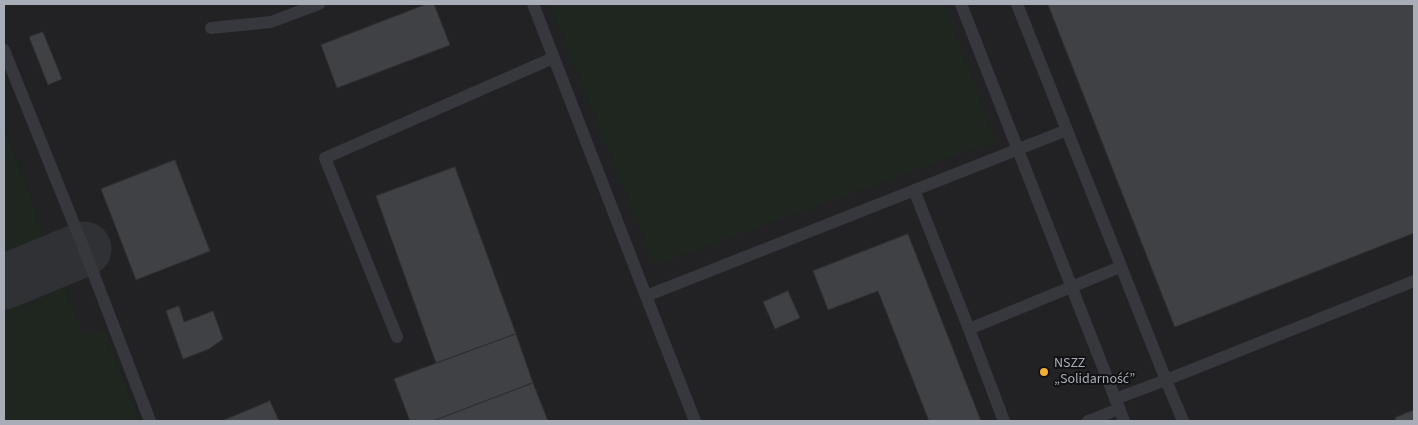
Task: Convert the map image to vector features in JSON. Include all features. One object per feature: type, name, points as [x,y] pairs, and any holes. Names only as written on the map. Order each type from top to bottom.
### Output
[{"type":"lane","points":[[211,28],[271,22],[319,4]]},
{"type":"lane","points":[[533,4],[695,421]]},
{"type":"lane","points":[[961,4],[1119,410]]},
{"type":"lane","points":[[1017,4],[1120,267],[1183,421]]},
{"type":"lane","points":[[4,50],[84,249],[150,421]]},
{"type":"lane","points":[[397,337],[325,158],[553,58]]},
{"type":"lane","points":[[646,296],[1067,130]]},
{"type":"lane","points":[[914,190],[1004,421]]},
{"type":"lane","points":[[969,329],[1120,267]]},
{"type":"lane","points":[[1088,421],[1119,410],[1166,380],[1414,281]]},
{"type":"shaded area","points":[[4,4],[1414,4],[1414,421],[140,421],[105,330],[84,337],[4,126]]},
{"type":"shaded area","points":[[550,4],[944,4],[996,141],[655,265]]},
{"type":"shaded area","points":[[4,126],[84,336],[105,330],[140,421],[4,421]]},
{"type":"building","points":[[427,4],[434,4],[450,45],[337,88],[321,45]]},
{"type":"building","points":[[1048,4],[1414,4],[1414,233],[1175,327]]},
{"type":"building","points":[[43,32],[62,79],[48,85],[29,37]]},
{"type":"building","points":[[175,160],[210,251],[136,280],[101,189]]},
{"type":"building","points":[[455,167],[516,334],[436,363],[376,196]]},
{"type":"building","points":[[908,234],[981,421],[929,421],[878,291],[828,310],[813,271]]},
{"type":"building","points":[[788,291],[800,318],[775,329],[763,302]]},
{"type":"building","points":[[179,306],[184,322],[213,311],[223,339],[209,349],[183,359],[166,311]]},
{"type":"building","points":[[516,334],[533,383],[433,421],[410,421],[394,379]]},
{"type":"building","points":[[533,383],[548,421],[433,421]]},
{"type":"building","points":[[270,401],[279,421],[222,421]]},
{"type":"building","points":[[1414,410],[1414,421],[1396,421],[1395,418]]},
{"type":"taxiway","points":[[4,282],[84,249]]},
{"type":"place","name":"NSZZ „Solidarność”","points":[[1044,372]]}]
